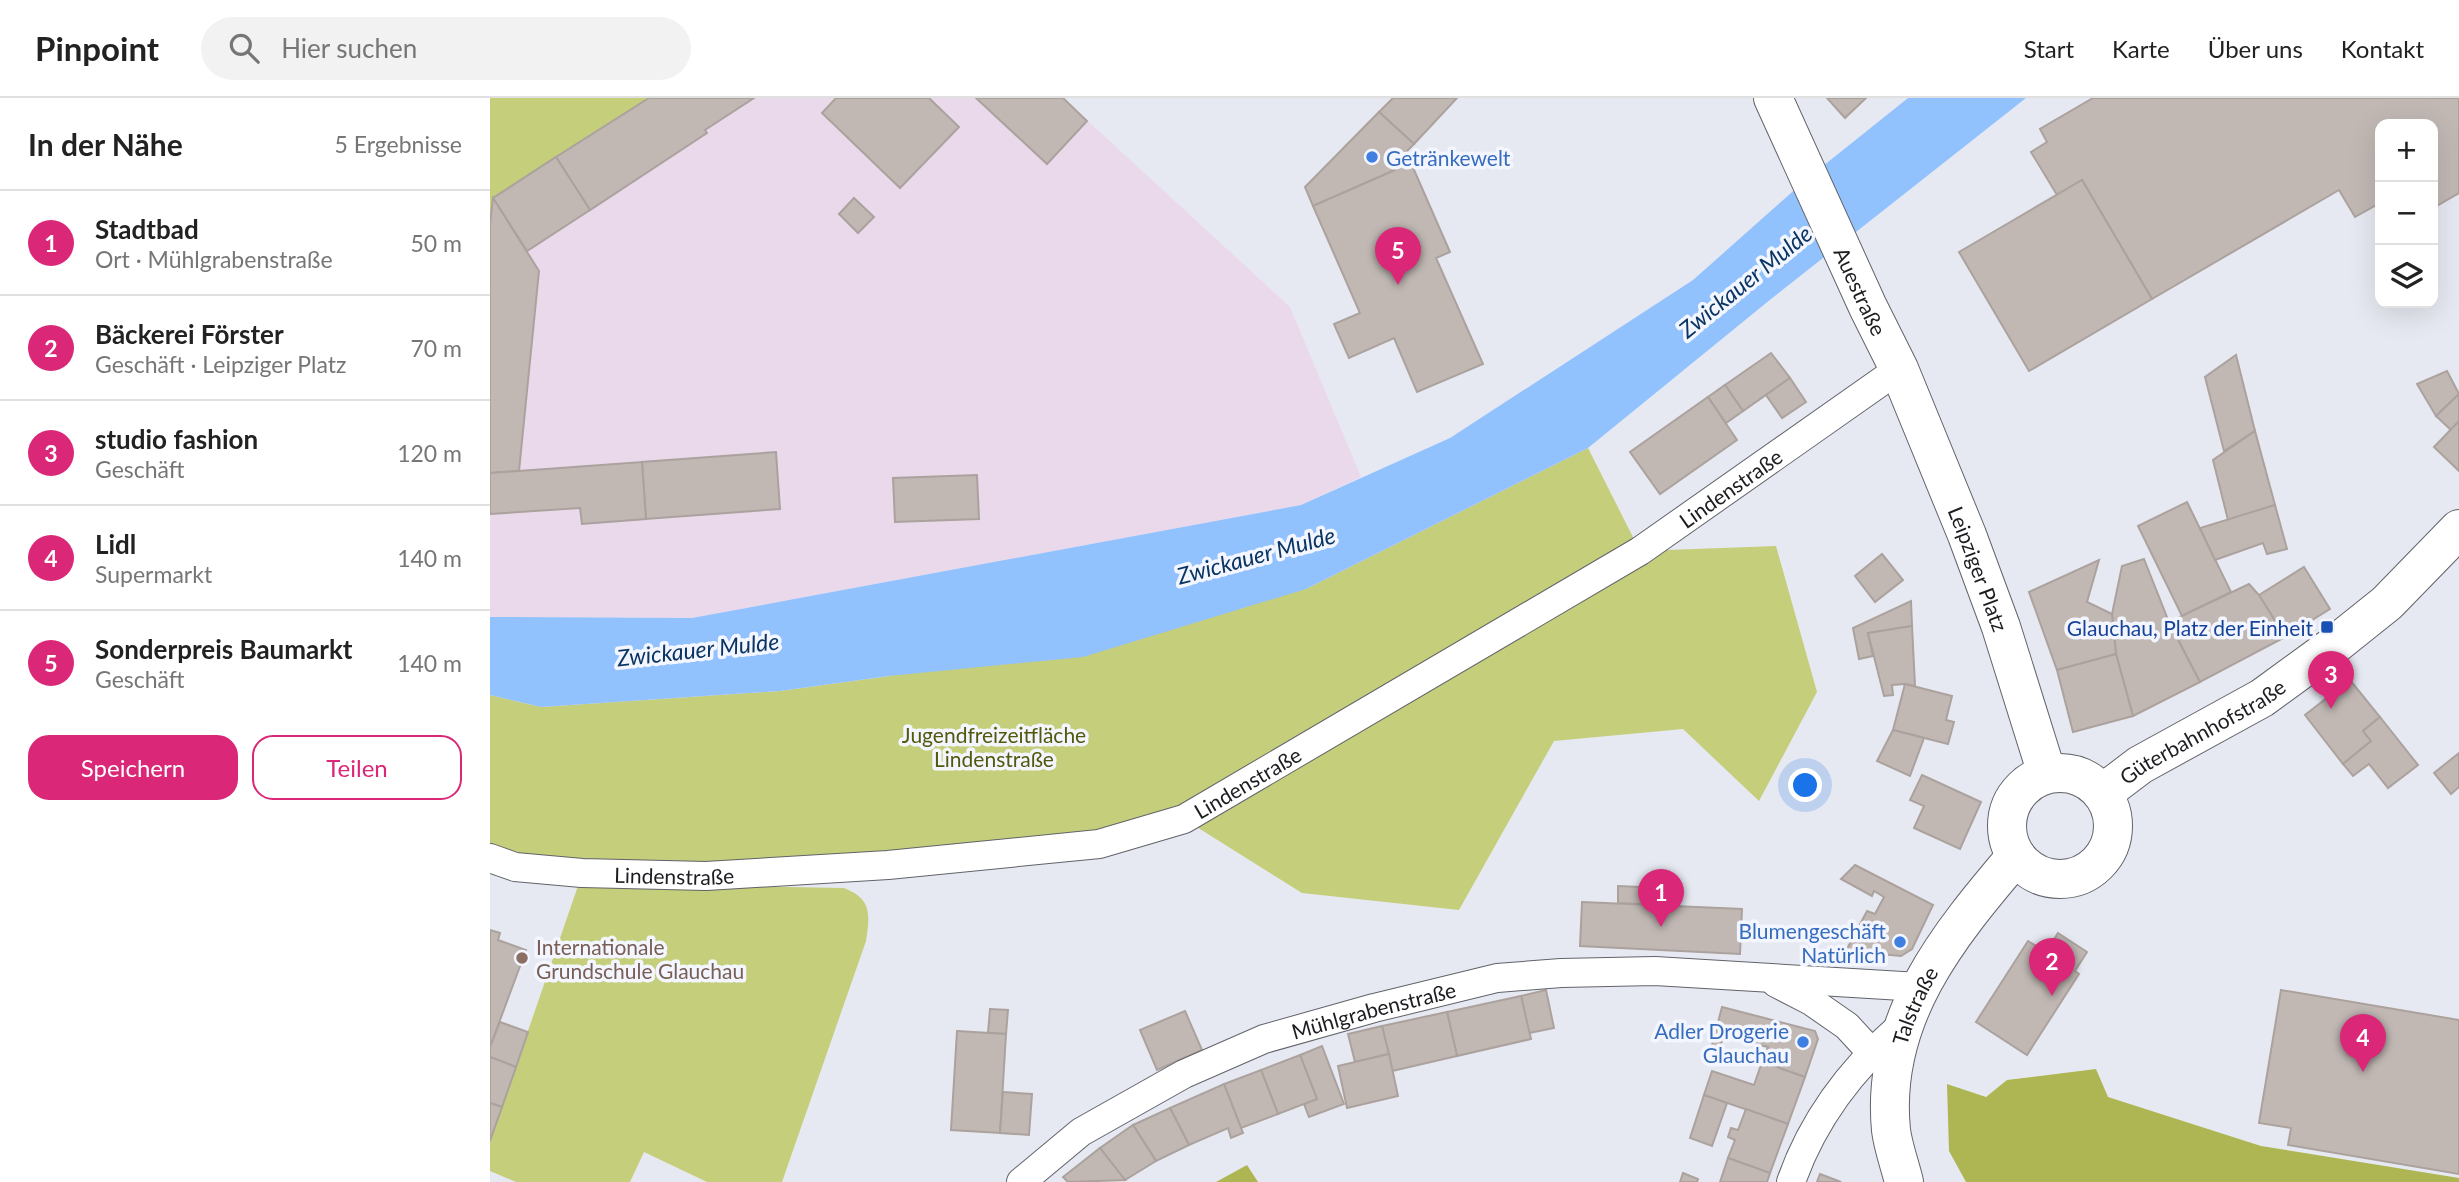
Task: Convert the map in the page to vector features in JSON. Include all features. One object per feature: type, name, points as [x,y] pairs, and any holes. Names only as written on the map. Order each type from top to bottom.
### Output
[{"type":"street","name":"Auestraße","points":[[1773,98],[1899,369]]},
{"type":"street","name":"Leipziger Platz","points":[[1899,369],[1967,535],[2001,627],[2047,774]]},
{"type":"street","name":"Lindenstraße","points":[[490,858],[515,866],[582,873],[706,876],[888,865],[1099,844],[1184,819],[1640,551],[1899,369]]},
{"type":"street","name":"Güterbahnhofstraße","points":[[2102,793],[2140,765],[2262,698],[2322,655],[2387,603],[2459,529]]},
{"type":"street","points":[[2062,772],[2078,775],[2091,782],[2102,793],[2110,807],[2114,823],[2106,854],[2096,866],[2080,876],[2063,880],[2045,878],[2028,870],[2015,856],[2008,841],[2006,824],[2009,807],[2018,792],[2031,780],[2062,772]]},
{"type":"street","name":"Talstraße","points":[[1904,1182],[1891,1131],[1890,1082],[1902,1024],[1919,987],[1964,918],[2015,856]]},
{"type":"street","name":"Mühlgrabenstraße","points":[[1021,1182],[1081,1132],[1184,1074],[1264,1040],[1374,1008],[1497,978],[1561,973],[1655,971],[1919,987]]},
{"type":"street","name":"Mühlgrabenstraße","points":[[1767,978],[1811,1001],[1847,1026],[1871,1052]]},
{"type":"street","points":[[1791,1182],[1802,1150],[1834,1097],[1871,1052],[1902,1024]]},
{"type":"shaded area","points":[[649,98],[1063,98],[1290,307],[1361,477],[1301,505],[692,618],[490,617],[490,224],[493,198]]},
{"type":"green space","points":[[490,98],[649,98],[493,198],[490,224]]},
{"type":"green space","name":"Jugendfreizeitfläche Lindenstraße","points":[[1588,448],[1640,551],[1776,546],[1817,692],[1759,801],[1683,729],[1554,741],[1459,910],[1302,893],[1184,819],[1099,844],[706,876],[490,858],[490,695],[541,707],[780,691],[889,676],[1306,589]]},
{"type":"green space","points":[[579,883],[844,888],[864,902],[868,915],[866,941],[782,1182],[707,1182],[644,1152],[630,1182],[516,1182],[490,1171],[490,1141]]},
{"type":"green space","points":[[2096,1069],[2108,1097],[2261,1146],[2459,1178],[2459,1182],[1966,1182],[1949,1151],[1947,1084],[1986,1097],[2007,1080]]},
{"type":"green space","points":[[1247,1165],[1258,1182],[1216,1182]]},
{"type":"water","name":"Zwickauer Mulde","points":[[1908,98],[2026,98],[1771,299],[1588,448],[1306,589],[1083,657],[889,676],[780,691],[541,707],[490,695],[490,617],[692,618],[1301,505],[1450,438],[1693,280],[1808,178]]},
{"type":"building","points":[[649,98],[754,98],[705,130],[707,133],[590,210],[556,157]]},
{"type":"building","points":[[836,98],[929,98],[959,127],[900,188],[822,113]]},
{"type":"building","points":[[976,98],[1063,98],[1087,121],[1047,164]]},
{"type":"building","points":[[1393,98],[1457,98],[1414,144],[1379,112]]},
{"type":"building","points":[[1827,98],[1866,98],[1845,118]]},
{"type":"building","points":[[2093,98],[2459,98],[2459,193],[2438,205],[2438,119],[2375,119],[2375,206],[2355,217],[2339,190],[2152,299],[2082,180],[2057,195],[2031,152],[2047,142],[2040,129]]},
{"type":"building","name":"Getränkewelt","points":[[1379,112],[1414,144],[1406,152],[1411,163],[1313,206],[1305,187]]},
{"type":"building","points":[[556,157],[590,210],[527,251],[493,198]]},
{"type":"building","points":[[1411,163],[1450,252],[1436,258],[1483,364],[1417,392],[1394,338],[1349,358],[1334,324],[1360,313],[1313,206]]},
{"type":"building","points":[[2082,180],[2152,299],[2029,371],[1959,252]]},
{"type":"building","points":[[493,198],[539,271],[519,471],[490,473],[490,224]]},
{"type":"building","points":[[854,198],[874,217],[858,233],[839,214]]},
{"type":"building","points":[[1771,353],[1790,378],[1743,411],[1725,385]]},
{"type":"building","points":[[2236,355],[2255,431],[2224,451],[2205,377]]},
{"type":"building","points":[[2447,371],[2459,394],[2436,416],[2417,384]]},
{"type":"building","points":[[1790,378],[1806,402],[1782,418],[1766,395]]},
{"type":"building","points":[[1725,385],[1743,411],[1726,423],[1708,397]]},
{"type":"building","points":[[2459,394],[2459,421],[2451,430],[2436,416]]},
{"type":"building","points":[[1708,397],[1737,440],[1660,494],[1630,452]]},
{"type":"building","points":[[2459,421],[2459,471],[2434,447]]},
{"type":"building","points":[[2255,431],[2275,505],[2228,520],[2213,460]]},
{"type":"building","points":[[776,452],[780,509],[646,519],[642,462]]},
{"type":"building","points":[[642,462],[646,519],[582,524],[580,508],[490,514],[490,473]]},
{"type":"building","points":[[977,475],[979,519],[895,522],[893,478]]},
{"type":"building","points":[[2187,502],[2231,592],[2182,616],[2138,526]]},
{"type":"building","points":[[2275,505],[2287,549],[2267,554],[2263,543],[2215,560],[2200,528]]},
{"type":"building","points":[[1882,554],[1903,580],[1875,602],[1855,576]]},
{"type":"building","points":[[2144,559],[2169,622],[2200,682],[2133,716],[2116,654],[2112,614],[2122,566]]},
{"type":"building","points":[[2099,560],[2087,602],[2112,614],[2116,654],[2057,670],[2029,592]]},
{"type":"building","points":[[2304,567],[2330,609],[2285,637],[2259,595]]},
{"type":"building","points":[[2249,584],[2285,637],[2200,682],[2169,622]]},
{"type":"building","points":[[1911,601],[1912,626],[1868,633],[1873,656],[1859,659],[1853,628]]},
{"type":"building","points":[[1912,626],[1915,686],[1892,685],[1893,695],[1884,696],[1868,633]]},
{"type":"building","points":[[2116,654],[2133,716],[2073,732],[2057,670]]},
{"type":"building","points":[[2350,680],[2380,717],[2363,731],[2371,741],[2343,764],[2305,715]]},
{"type":"building","points":[[1905,684],[1952,696],[1946,720],[1954,722],[1948,744],[1893,730]]},
{"type":"building","points":[[2380,717],[2418,765],[2388,788],[2369,764],[2353,776],[2343,764],[2371,741],[2363,731]]},
{"type":"building","points":[[1893,730],[1924,738],[1910,776],[1877,761]]},
{"type":"building","points":[[2459,753],[2459,787],[2451,794],[2434,773]]},
{"type":"building","points":[[1922,775],[1981,802],[1960,849],[1914,828],[1924,806],[1910,800]]},
{"type":"building","points":[[1855,865],[1933,905],[1912,949],[1901,956],[1846,951],[1867,911],[1875,914],[1884,897],[1874,891],[1872,896],[1841,879]]},
{"type":"building","points":[[1618,886],[1663,888],[1662,905],[1618,903]]},
{"type":"building","points":[[1582,902],[1742,909],[1740,954],[1580,946]]},
{"type":"building","points":[[490,930],[500,933],[498,940],[526,950],[490,1047]]},
{"type":"building","points":[[2058,933],[2087,952],[2075,971],[2079,974],[2027,1055],[1976,1022],[2028,941],[2046,952]]},
{"type":"building","points":[[1546,990],[1554,1028],[1529,1033],[1521,996]]},
{"type":"building","points":[[2281,990],[2459,1020],[2459,1174],[2288,1145],[2291,1128],[2259,1123]]},
{"type":"building","points":[[1521,996],[1531,1039],[1457,1056],[1447,1012]]},
{"type":"building","points":[[1722,1007],[1815,1031],[1818,1039],[1805,1077],[1762,1062],[1768,1047],[1723,1036],[1720,1048],[1712,1045]]},
{"type":"building","points":[[990,1009],[1008,1010],[1006,1034],[988,1033]]},
{"type":"building","points":[[1185,1011],[1202,1050],[1157,1070],[1140,1030]]},
{"type":"building","points":[[1447,1012],[1457,1056],[1392,1071],[1382,1026]]},
{"type":"building","points":[[500,1022],[528,1032],[516,1067],[490,1057],[490,1047]]},
{"type":"building","points":[[1382,1026],[1389,1054],[1355,1062],[1348,1034]]},
{"type":"building","points":[[957,1031],[1006,1034],[1000,1133],[951,1130]]},
{"type":"building","points":[[1322,1046],[1344,1104],[1309,1117],[1304,1104],[1317,1099],[1300,1055]]},
{"type":"building","points":[[1389,1054],[1398,1096],[1347,1108],[1338,1066]]},
{"type":"building","points":[[1300,1055],[1317,1099],[1278,1114],[1261,1070]]},
{"type":"building","points":[[490,1057],[516,1067],[502,1107],[490,1103]]},
{"type":"building","points":[[1762,1062],[1805,1077],[1788,1124],[1704,1095],[1712,1071],[1754,1085]]},
{"type":"building","points":[[1261,1070],[1278,1114],[1241,1128],[1224,1084]]},
{"type":"building","points":[[1224,1084],[1243,1133],[1231,1138],[1228,1128],[1189,1145],[1170,1108]]},
{"type":"building","points":[[1003,1092],[1032,1094],[1029,1135],[1000,1133]]},
{"type":"building","points":[[1704,1095],[1727,1103],[1712,1146],[1690,1138]]},
{"type":"building","points":[[490,1103],[502,1107],[490,1141]]},
{"type":"building","points":[[1170,1108],[1189,1145],[1156,1161],[1133,1125]]},
{"type":"building","points":[[1746,1109],[1788,1124],[1770,1173],[1728,1158],[1735,1140],[1728,1137],[1731,1128],[1738,1130]]},
{"type":"building","points":[[1133,1125],[1156,1161],[1125,1180],[1100,1148]]},
{"type":"building","points":[[1100,1148],[1125,1180],[1068,1182],[1063,1177]]},
{"type":"building","points":[[1728,1158],[1770,1173],[1767,1182],[1720,1182]]},
{"type":"building","points":[[1683,1173],[1698,1179],[1697,1182],[1680,1182]]},
{"type":"building","points":[[1820,1174],[1841,1182],[1817,1182]]},
{"type":"place","name":"Getränkewelt","points":[[1372,157]]},
{"type":"place","name":"Sonderpreis Baumarkt","points":[[1398,285]]},
{"type":"place","name":"Glauchau, Platz der Einheit","points":[[2327,627]]},
{"type":"place","name":"studio fashion","points":[[2331,709]]},
{"type":"place","name":"Stadtbad","points":[[1661,927]]},
{"type":"place","name":"Blumengeschäft Natürlich","points":[[1900,942]]},
{"type":"place","name":"Internationale Grundschule Glauchau","points":[[522,958]]},
{"type":"place","name":"Bäckerei Förster","points":[[2052,996]]},
{"type":"place","name":"Adler Drogerie Glauchau","points":[[1803,1042]]},
{"type":"place","name":"Lidl","points":[[2363,1072]]}]
